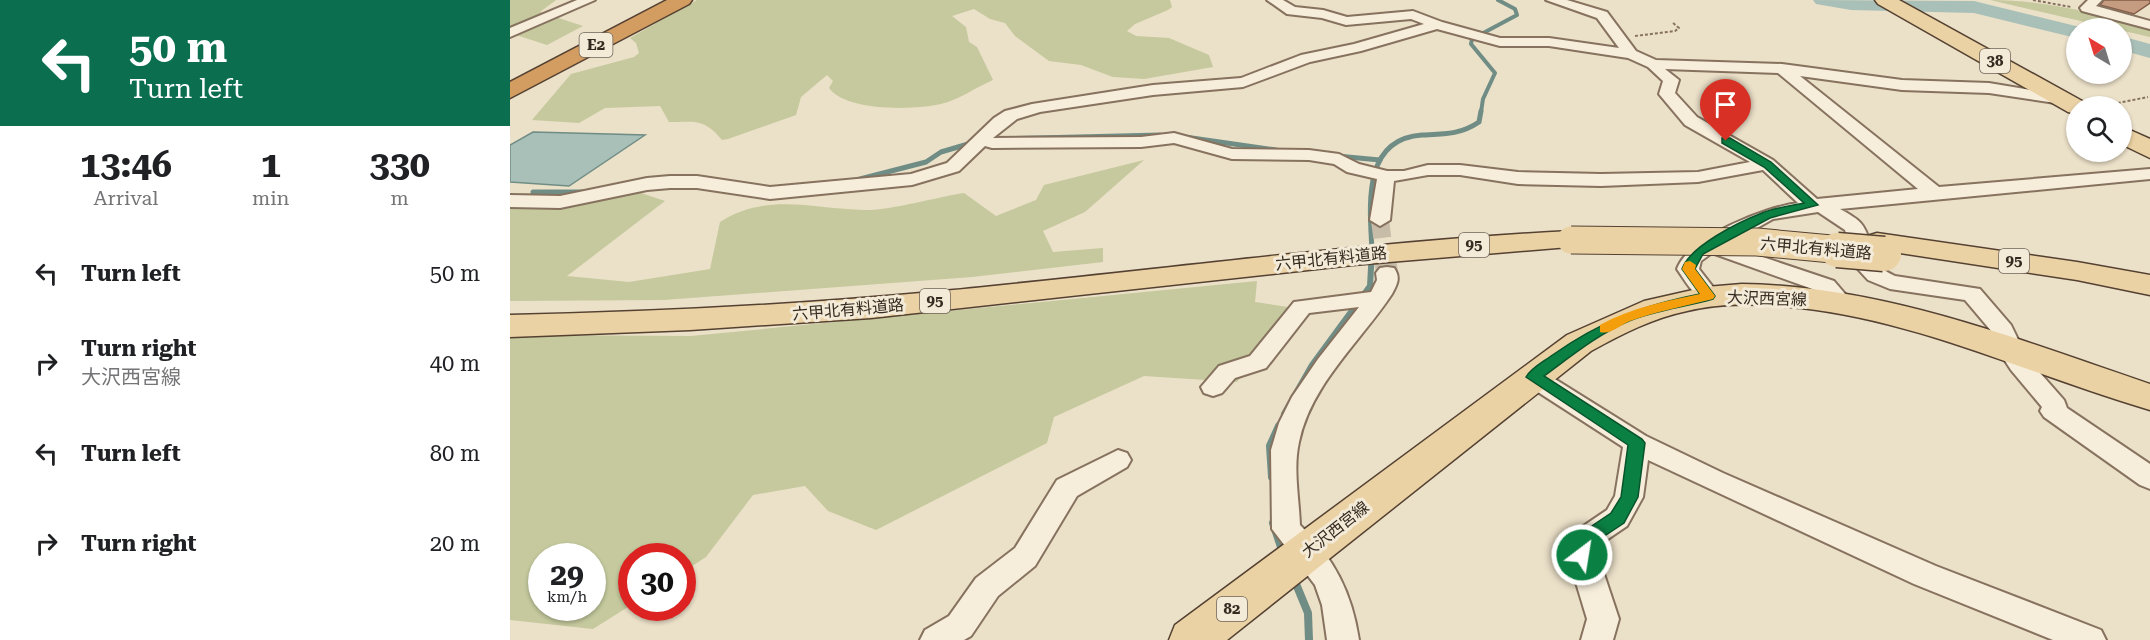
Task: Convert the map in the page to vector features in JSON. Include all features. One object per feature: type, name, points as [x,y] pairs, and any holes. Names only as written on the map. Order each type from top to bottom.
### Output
[{"type":"highway","name":"E2","points":[[510,75],[656,0]]},
{"type":"highway","name":"E2","points":[[510,91],[682,0]]},
{"type":"main road","name":"38","points":[[1885,0],[2066,101]]},
{"type":"main road","points":[[2132,139],[2150,150]]},
{"type":"main road","name":"六甲北有料道路","points":[[510,310],[636,308],[856,295],[1374,247],[1568,234],[1880,248],[2030,263],[2150,285]]},
{"type":"main road","name":"六甲北有料道路","points":[[510,326],[783,315],[988,297],[1374,247]]},
{"type":"main road","name":"六甲北有料道路","points":[[1880,248],[1930,259],[2150,297]]},
{"type":"main road","name":"大沢西宮線","points":[[1192,640],[1579,343],[1622,319],[1665,305],[1708,296],[1758,295],[1841,303],[1900,317],[2010,350],[2150,397]]},
{"type":"street","points":[[510,33],[588,0]]},
{"type":"street","points":[[1274,0],[1292,11],[1323,14],[1346,21],[1413,15],[1437,25],[1500,42],[1549,42],[1631,54],[1654,64],[1782,69],[1902,85],[1989,88],[2066,102]]},
{"type":"street","points":[[1553,0],[1602,15],[1631,54]]},
{"type":"street","points":[[2091,4],[2150,25]]},
{"type":"street","points":[[510,201],[560,202],[647,184],[670,182],[697,183],[770,193],[912,179],[953,167],[1000,122],[1011,115],[1038,107],[1153,90],[1243,82],[1306,58],[1356,48],[1437,25]]},
{"type":"street","points":[[1654,64],[1658,71],[1671,80],[1667,94],[1691,121],[1767,164],[1816,204],[1854,227],[1866,267],[1875,275],[1890,282],[1972,294],[2003,330],[2010,350],[2055,406],[2053,411],[2150,478]]},
{"type":"street","points":[[1782,69],[1935,193]]},
{"type":"street","points":[[992,143],[1141,142],[1174,138],[1232,154],[1309,155],[1339,159],[1353,168],[1386,176],[1404,176],[1428,170],[1460,170],[1518,178],[1611,180],[1698,177],[1767,164]]},
{"type":"street","points":[[1708,296],[1688,269],[1691,259],[1711,245],[1766,215],[1816,204],[2150,174]]},
{"type":"street","points":[[1342,640],[1340,607],[1332,586],[1293,562],[1286,529],[1285,442],[1294,417],[1307,393],[1388,280],[1374,247],[1386,176]]},
{"type":"street","points":[[1711,245],[1826,286],[1841,303]]},
{"type":"street","points":[[1213,387],[1227,372],[1258,362],[1302,307],[1376,298]]},
{"type":"street","points":[[1533,377],[1637,443],[1925,575],[2090,640]]},
{"type":"street","points":[[1597,640],[1603,619],[1582,555],[1586,539],[1617,518],[1629,497],[1637,443]]},
{"type":"street","points":[[955,635],[987,587],[1025,556],[1067,488],[1118,460]]},
{"type":"path","points":[[2033,0],[2091,4]]},
{"type":"path","points":[[1619,38],[1675,31],[1679,28],[1673,23]]},
{"type":"path","points":[[2132,101],[2148,98]]},
{"type":"green space","points":[[510,0],[556,0],[540,12],[583,26],[547,45],[510,33]]},
{"type":"green space","points":[[697,0],[1170,0],[1172,7],[1168,10],[1135,24],[1127,31],[1136,36],[1169,38],[1209,55],[1213,67],[1144,79],[1113,77],[1081,65],[1049,61],[1015,36],[1005,23],[990,19],[974,9],[952,16],[966,27],[969,42],[977,47],[993,80],[954,100],[941,104],[898,108],[865,105],[838,96],[829,88],[833,81],[827,75],[801,97],[796,115],[722,140],[704,125],[692,122],[669,122],[660,106],[605,108],[579,123],[532,120],[571,74],[634,57],[639,53],[636,43],[630,38]]},
{"type":"green space","points":[[1990,0],[2051,5],[2115,18],[2068,18]]},
{"type":"green space","points":[[2132,22],[2150,27],[2150,37],[2132,33]]},
{"type":"green space","points":[[1144,160],[1085,212],[1043,231],[1053,252],[1103,248],[1103,262],[972,277],[664,300],[510,301],[510,194],[629,189],[665,201],[567,276],[629,282],[710,269],[720,222],[755,207],[790,204],[874,210],[964,193],[996,216],[1036,200],[1044,185]]},
{"type":"green space","points":[[1257,281],[1255,302],[1294,308],[1237,382],[1144,376],[1054,417],[1047,443],[876,530],[828,511],[805,486],[753,495],[706,557],[696,564],[696,543],[618,543],[618,613],[606,621],[606,543],[528,543],[528,621],[606,621],[593,629],[510,620],[510,335],[691,336]]},
{"type":"water","points":[[533,132],[645,135],[569,186],[510,182],[510,145]]},
{"type":"building","points":[[2104,0],[2150,0],[2150,3],[2134,14],[2100,5]]},
{"type":"waterway","points":[[1481,112],[1483,99],[1495,73],[1471,44],[1472,39],[1517,15],[1515,9],[1498,0]]},
{"type":"waterway","points":[[1823,0],[1851,4],[1974,7],[2066,30]]},
{"type":"waterway","points":[[2132,46],[2150,51]]},
{"type":"waterway","points":[[1372,250],[1370,215],[1373,178],[1379,162],[1388,149],[1402,139],[1465,129],[1479,122],[1481,111]]},
{"type":"waterway","points":[[993,139],[1160,135]]},
{"type":"waterway","points":[[1185,137],[1276,150]]},
{"type":"waterway","points":[[860,179],[926,162],[941,152],[975,142]]},
{"type":"waterway","points":[[1337,156],[1380,160]]},
{"type":"waterway","points":[[533,192],[584,192]]},
{"type":"waterway","points":[[1284,414],[1312,365],[1370,286],[1372,250]]},
{"type":"waterway","points":[[1272,477],[1270,446],[1279,426]]},
{"type":"waterway","points":[[1273,523],[1283,553]]},
{"type":"waterway","points":[[1294,579],[1308,613],[1309,640]]},
{"type":"tunnel","points":[[1380,220],[1384,251]]},
{"type":"tunnel","points":[[1384,250],[1387,273]]},
{"type":"slow traffic","points":[[1605,329],[1622,319],[1665,305],[1708,296],[1688,269],[1690,265]]},
{"type":"route","points":[[1582,555],[1586,539],[1617,518],[1629,497],[1637,443],[1533,377],[1579,343],[1622,319],[1665,305],[1708,296],[1688,269],[1691,259],[1699,252],[1766,215],[1812,205],[1767,164],[1726,141]]}]
